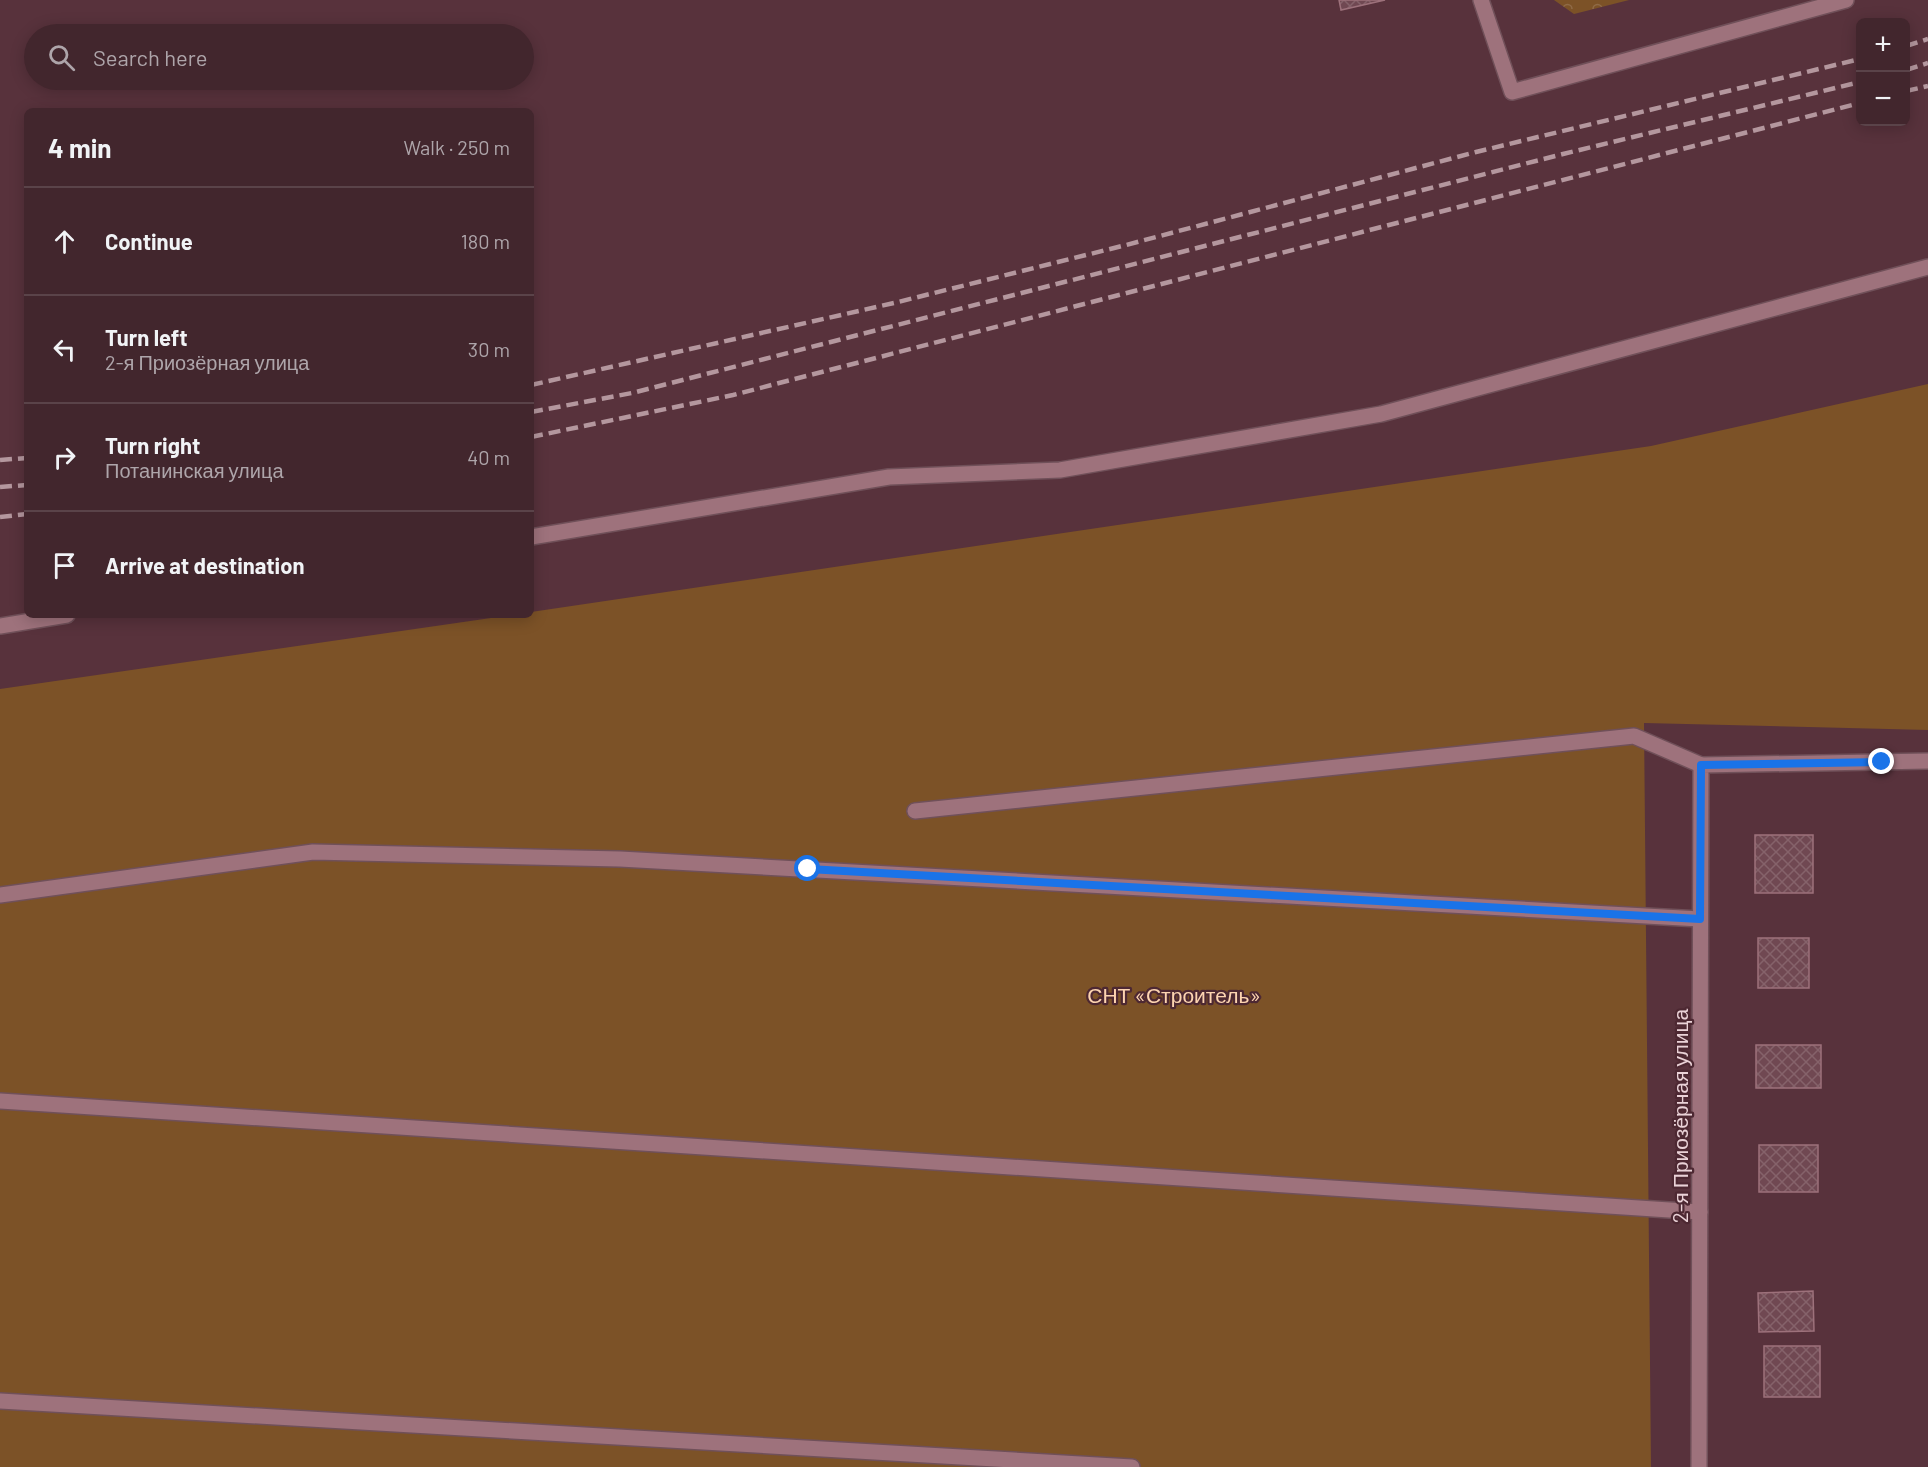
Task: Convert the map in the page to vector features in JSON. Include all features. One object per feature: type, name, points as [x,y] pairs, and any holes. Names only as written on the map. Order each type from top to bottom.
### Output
[{"type":"street","points":[[1481,0],[1512,92],[1846,0]]},
{"type":"street","points":[[534,536],[889,477],[1060,470],[1382,414],[1928,267]]},
{"type":"street","points":[[0,626],[49,618]]},
{"type":"street","points":[[915,812],[1634,736],[1701,765],[1928,761]]},
{"type":"street","name":"2-я Приозёрная улица","points":[[1699,1467],[1701,765]]},
{"type":"street","points":[[0,895],[325,852],[620,859],[1700,919]]},
{"type":"street","points":[[0,1101],[1700,1212]]},
{"type":"street","points":[[0,1401],[1132,1467]]},
{"type":"green space","points":[[1554,0],[1629,0],[1574,14]]},
{"type":"green space","name":"СНТ «Строитель»","points":[[1928,384],[1928,730],[1644,723],[1651,1467],[0,1467],[0,689],[490,618],[534,618],[534,612],[1651,446]]},
{"type":"building","points":[[1339,0],[1385,0],[1341,10]]},
{"type":"building","points":[[1755,835],[1813,835],[1813,893],[1755,893]]},
{"type":"building","points":[[1758,938],[1809,938],[1809,988],[1758,988]]},
{"type":"building","points":[[1756,1045],[1821,1045],[1821,1088],[1756,1088]]},
{"type":"building","points":[[1759,1145],[1818,1145],[1818,1192],[1759,1192]]},
{"type":"building","points":[[1813,1291],[1814,1331],[1759,1332],[1758,1293]]},
{"type":"building","points":[[1764,1346],[1820,1346],[1820,1397],[1764,1397]]},
{"type":"railway","points":[[1910,45],[1928,39]]},
{"type":"railway","points":[[534,384],[894,303],[1126,245],[1476,152],[1856,60]]},
{"type":"railway","points":[[1910,69],[1928,63]]},
{"type":"railway","points":[[534,411],[632,393],[1563,154],[1856,83]]},
{"type":"railway","points":[[1910,90],[1928,86]]},
{"type":"railway","points":[[534,436],[733,395],[1856,104]]},
{"type":"railway","points":[[0,460],[24,458]]},
{"type":"railway","points":[[0,487],[24,485]]},
{"type":"railway","points":[[0,517],[24,514]]},
{"type":"route","points":[[808,869],[1700,919],[1701,765],[1882,762]]}]
